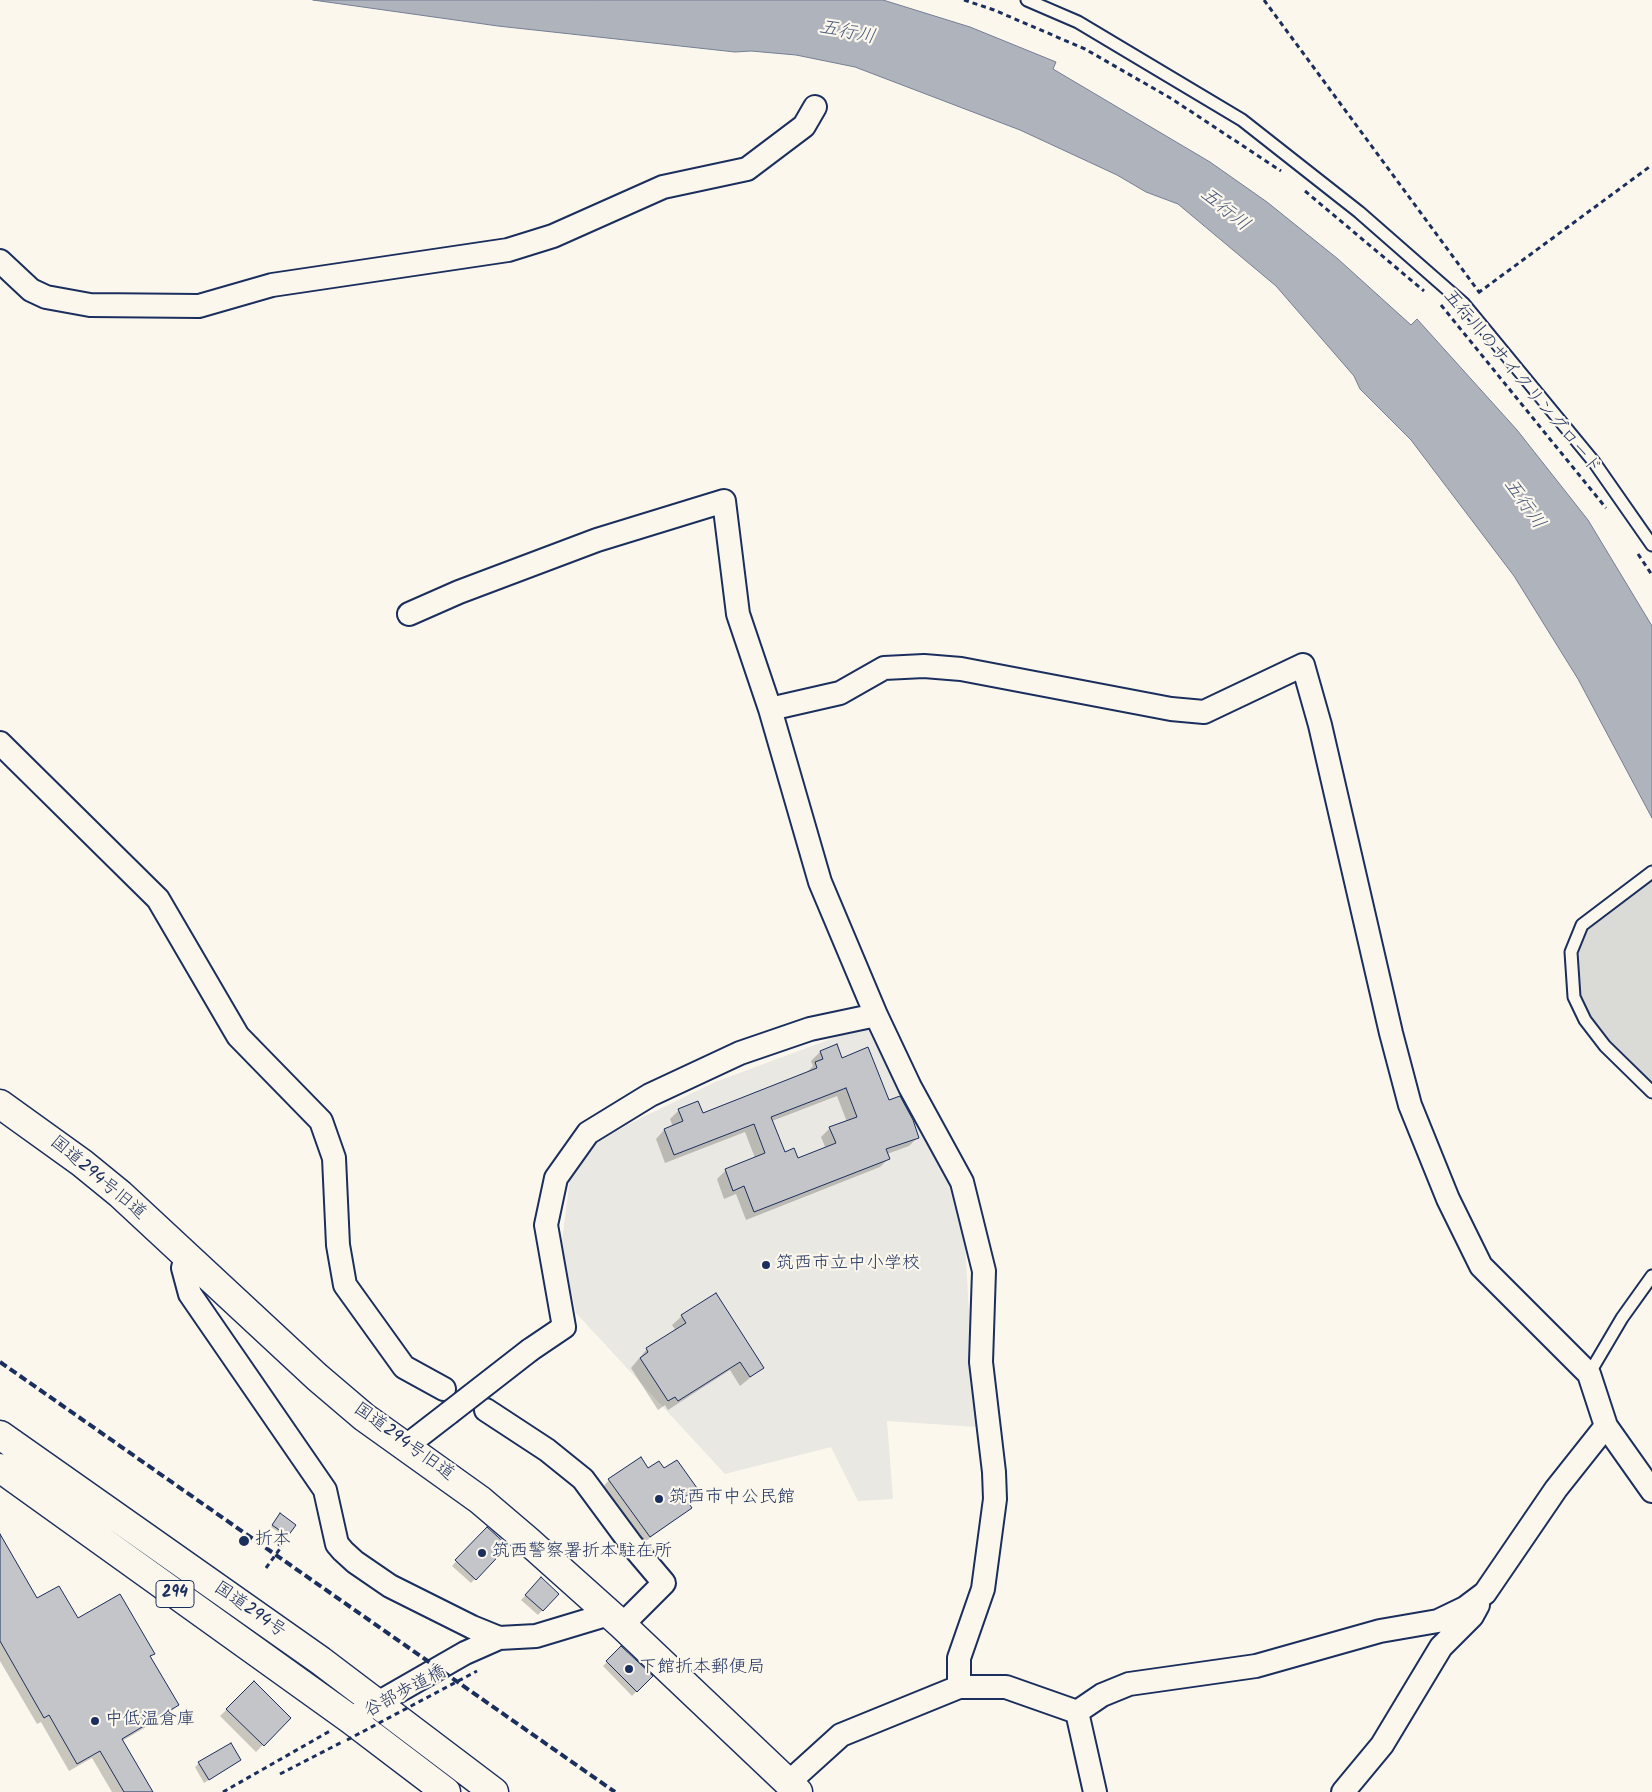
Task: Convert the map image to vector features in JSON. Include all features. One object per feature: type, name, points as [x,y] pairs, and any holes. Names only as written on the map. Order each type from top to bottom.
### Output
[{"type":"main road","name":"国道294号旧道","points":[[0,1104],[82,1163],[317,1377],[406,1447],[480,1500],[616,1619],[793,1788]]},
{"type":"main road","name":"国道294号","points":[[0,1435],[379,1704],[494,1792]]},
{"type":"main road","name":"国道294号","points":[[0,1468],[354,1730],[446,1792]]},
{"type":"street","points":[[0,260],[31,290],[46,297],[90,305],[199,306],[272,285],[508,250],[553,236],[663,187],[747,169],[804,126],[815,107]]},
{"type":"street","points":[[409,614],[460,592],[597,540],[724,501],[738,614],[770,709],[820,882],[876,1015],[910,1087],[962,1182],[984,1271],[981,1362],[994,1472],[995,1499],[983,1589],[959,1658],[959,1687]]},
{"type":"street","points":[[770,709],[840,693],[884,668],[924,666],[962,669],[1171,709],[1204,712],[1303,665],[1320,725],[1391,1033],[1410,1105],[1448,1199],[1481,1266],[1589,1374],[1606,1426],[1652,1491]]},
{"type":"street","points":[[0,743],[158,899],[238,1036],[321,1121],[334,1158],[338,1245],[345,1285],[404,1367],[444,1390]]},
{"type":"street","points":[[406,1447],[530,1350],[564,1327],[546,1225],[556,1178],[588,1133],[650,1095],[740,1052],[810,1029],[876,1015]]},
{"type":"street","points":[[186,1256],[183,1268],[190,1294],[325,1490],[338,1544],[343,1551],[355,1562],[406,1595],[499,1638]]},
{"type":"street","points":[[354,1730],[379,1704],[465,1653],[499,1638],[536,1636],[616,1619],[664,1584],[631,1544],[583,1479],[547,1450],[486,1410]]},
{"type":"street","points":[[1343,1792],[1382,1745],[1441,1647],[1472,1616],[1485,1593],[1556,1489],[1606,1426]]},
{"type":"street","points":[[1077,1712],[1102,1694],[1129,1684],[1256,1666],[1380,1631],[1438,1621],[1465,1608],[1485,1593]]},
{"type":"street","points":[[793,1788],[841,1735],[959,1687],[1006,1687],[1077,1712]]},
{"type":"street","points":[[1077,1712],[1095,1792]]},
{"type":"lane","points":[[1027,0],[1078,22],[1242,120],[1322,181],[1464,304],[1594,462],[1652,545]]},
{"type":"lane","points":[[1651,873],[1582,925],[1571,952],[1574,997],[1585,1020],[1605,1046],[1652,1092]]},
{"type":"lane","points":[[1589,1374],[1622,1318],[1652,1276]]},
{"type":"path","points":[[964,0],[994,10],[1085,49],[1172,99],[1287,176]]},
{"type":"path","points":[[1264,0],[1479,292]]},
{"type":"path","points":[[1464,304],[1652,165]]},
{"type":"path","name":"五行川のサイクリングロード","points":[[1303,189],[1424,291]]},
{"type":"path","name":"五行川のサイクリングロード","points":[[1440,304],[1609,511]]},
{"type":"path","points":[[1636,551],[1652,575]]},
{"type":"path","points":[[266,1568],[282,1546],[278,1544]]},
{"type":"path","name":"谷部歩道橋","points":[[354,1730],[477,1671]]},
{"type":"path","points":[[280,1774],[354,1730]]},
{"type":"path","points":[[223,1792],[354,1730]]},
{"type":"shaded area","points":[[1652,879],[1652,1083],[1640,1074],[1592,1022],[1579,996],[1576,948],[1590,927]]},
{"type":"shaded area","name":"筑西市立中小学校","points":[[866,1026],[895,1083],[925,1131],[954,1193],[965,1245],[976,1427],[887,1421],[893,1499],[858,1501],[831,1447],[725,1474],[576,1313],[561,1248],[570,1179],[592,1146],[627,1125],[715,1082]]},
{"type":"water","name":"五行川","points":[[313,0],[883,0],[970,27],[1056,62],[1053,69],[1210,162],[1267,202],[1338,259],[1411,325],[1417,319],[1517,430],[1588,520],[1652,626],[1652,818],[1578,679],[1514,576],[1411,440],[1360,389],[1354,376],[1276,286],[1178,204],[1146,192],[1117,175],[1020,130],[855,67],[796,55],[751,51],[735,52],[498,26]]},
{"type":"building","points":[[837,1044],[842,1058],[868,1047],[889,1100],[900,1096],[913,1120],[919,1138],[886,1149],[890,1159],[754,1212],[744,1186],[733,1191],[725,1169],[765,1153],[754,1124],[674,1155],[664,1129],[683,1121],[678,1109],[698,1101],[703,1113],[817,1068],[815,1062],[823,1059],[820,1051]],"holes":[[[846,1088],[857,1117],[829,1127],[836,1143],[798,1158],[794,1148],[785,1152],[771,1117]]]},
{"type":"building","points":[[716,1293],[764,1368],[750,1377],[740,1362],[678,1401],[675,1397],[668,1401],[640,1358],[648,1352],[646,1348],[686,1323],[681,1315]]},
{"type":"building","name":"筑西市中公民館","points":[[641,1457],[648,1468],[659,1461],[664,1468],[677,1460],[697,1488],[685,1497],[692,1508],[650,1537],[608,1479]]},
{"type":"building","points":[[280,1513],[296,1525],[288,1536],[272,1525]]},
{"type":"building","name":"筑西警察署折本駐在所","points":[[487,1527],[508,1546],[476,1580],[455,1560]]},
{"type":"building","points":[[0,1534],[37,1598],[59,1586],[78,1618],[120,1594],[155,1654],[150,1656],[179,1705],[122,1739],[153,1792],[124,1792],[100,1751],[77,1764],[49,1715],[44,1718],[0,1641]]},
{"type":"building","points":[[541,1577],[559,1594],[543,1611],[525,1595]]},
{"type":"building","points":[[621,1646],[653,1676],[637,1692],[606,1661]]},
{"type":"building","points":[[254,1681],[291,1718],[264,1746],[226,1709]]},
{"type":"building","points":[[231,1743],[241,1760],[209,1780],[198,1762]]},
{"type":"railway","points":[[0,1362],[615,1792]]},
{"type":"place","name":"筑西市立中小学校","points":[[766,1265]]},
{"type":"place","name":"筑西市中公民館","points":[[659,1499]]},
{"type":"place","name":"折本","points":[[244,1541]]},
{"type":"place","name":"筑西警察署折本駐在所","points":[[482,1553]]},
{"type":"place","name":"下館折本郵便局","points":[[629,1669]]},
{"type":"place","name":"中低温倉庫","points":[[95,1721]]}]
